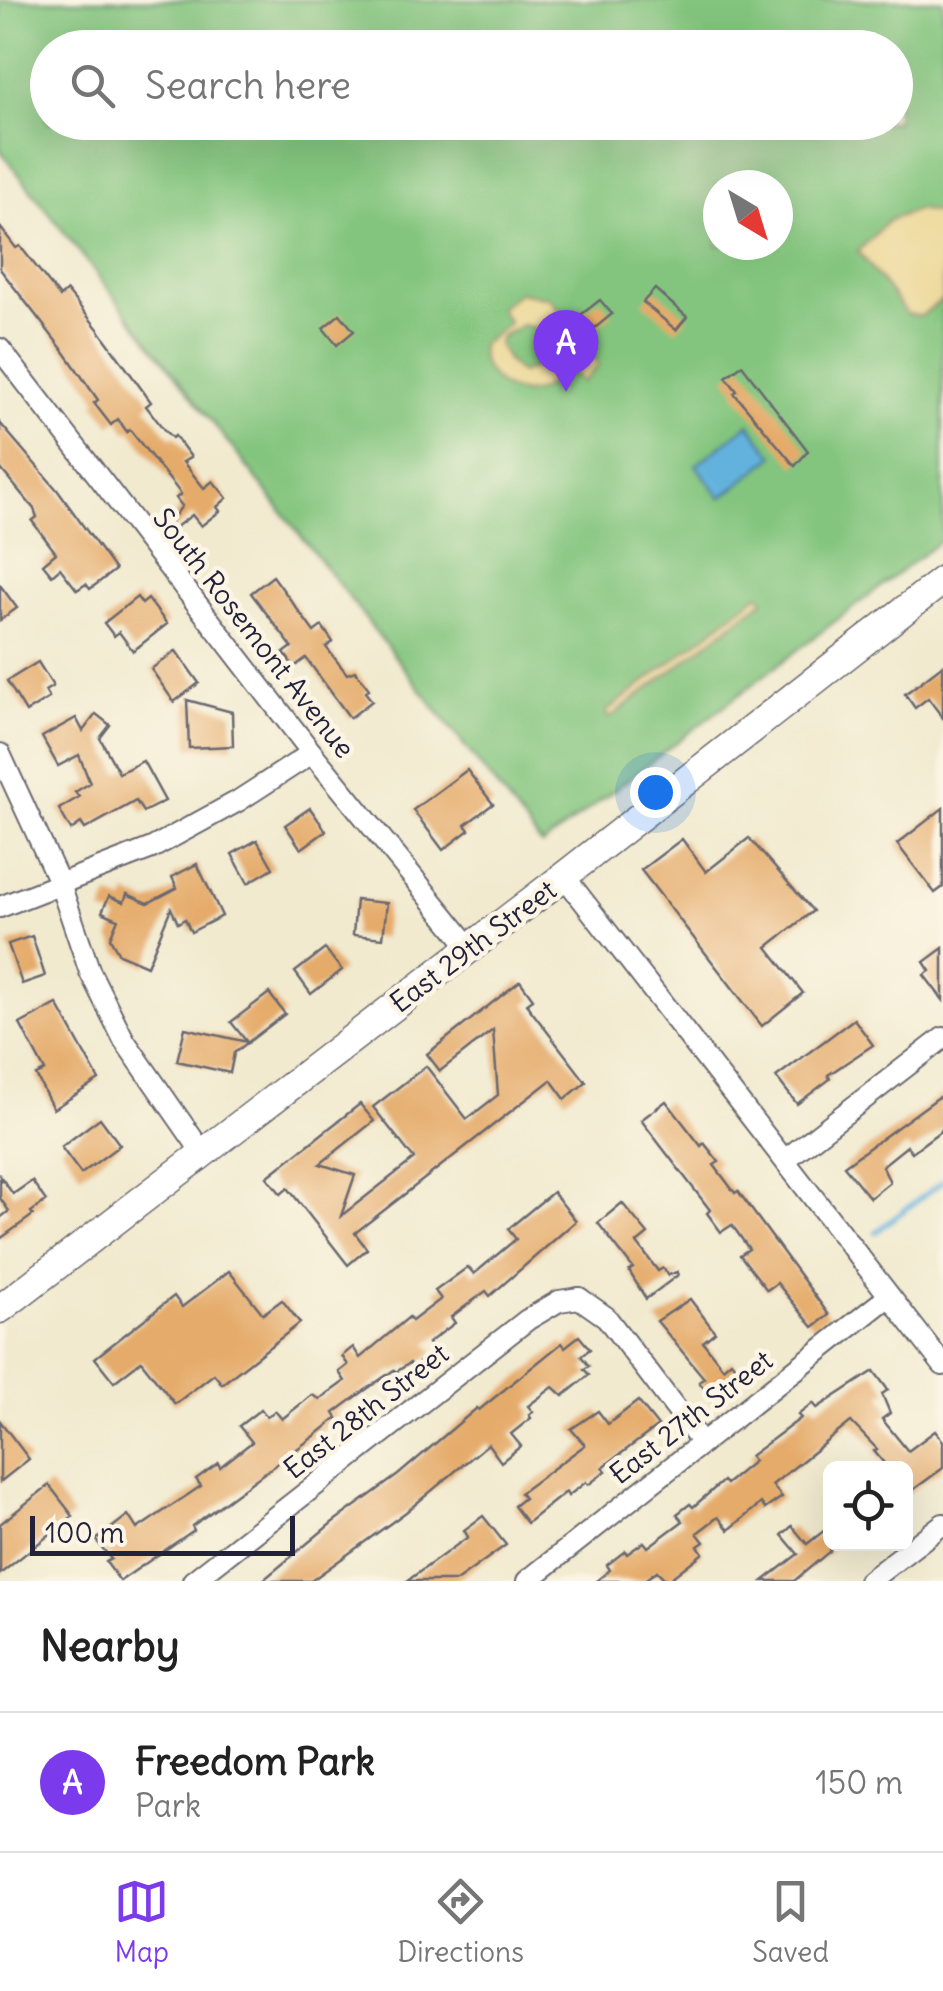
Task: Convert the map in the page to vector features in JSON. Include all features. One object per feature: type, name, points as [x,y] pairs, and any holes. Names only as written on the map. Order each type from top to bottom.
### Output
[{"type":"street","name":"South Rosemont Avenue","points":[[0,350],[312,752],[469,946]]},
{"type":"street","name":"East 29th Street","points":[[3,1300],[564,876],[943,580]]},
{"type":"street","points":[[0,907],[152,848],[238,801],[312,752]]},
{"type":"street","points":[[0,754],[60,884],[90,972],[124,1040],[202,1152]]},
{"type":"street","points":[[564,876],[943,1365]]},
{"type":"street","points":[[786,1158],[943,1038]]},
{"type":"street","name":"East 28th Street","points":[[193,1581],[527,1320],[579,1288],[606,1317],[702,1443]]},
{"type":"street","name":"East 27th Street","points":[[527,1581],[888,1296]]},
{"type":"street","points":[[868,1581],[943,1524]]},
{"type":"green space","points":[[0,0],[943,0],[943,539],[542,845],[0,150]]},
{"type":"sand","points":[[919,209],[943,214],[943,299],[921,316],[907,314],[858,251],[889,220]]},
{"type":"sand","points":[[519,292],[550,298],[599,365],[582,382],[566,364],[543,388],[532,392],[510,390],[491,376],[481,356],[481,345],[509,323],[499,308]],"holes":[[[522,325],[537,328],[551,350],[534,368],[520,373],[498,344],[501,337]]]},
{"type":"sand","points":[[759,594],[764,600],[607,717],[606,712]]},
{"type":"water","points":[[749,424],[774,456],[721,498],[696,465]]},
{"type":"building","points":[[0,227],[60,297],[67,291],[98,329],[151,402],[146,406],[191,457],[183,462],[204,488],[213,481],[227,498],[217,507],[220,511],[201,526],[192,515],[168,533],[164,530],[182,506],[176,498],[181,494],[130,430],[127,432],[118,419],[111,425],[66,354],[0,269]]},
{"type":"building","points":[[655,289],[687,317],[676,330],[643,302]]},
{"type":"building","points":[[600,300],[612,314],[595,328],[592,325],[577,335],[569,324]]},
{"type":"building","points":[[340,314],[354,331],[337,345],[323,328]]},
{"type":"building","points":[[742,365],[808,451],[795,466],[734,393],[737,391],[726,377]]},
{"type":"building","points":[[0,423],[58,491],[115,570],[90,589],[86,584],[77,590],[60,568],[52,575],[43,564],[56,553],[32,521],[37,517],[34,509],[0,468]]},
{"type":"building","points":[[273,576],[314,632],[322,626],[333,642],[326,647],[347,674],[355,671],[369,689],[365,692],[372,701],[350,718],[306,658],[294,667],[284,653],[292,647],[251,593]]},
{"type":"building","points":[[0,585],[17,608],[0,620]]},
{"type":"building","points":[[137,597],[142,604],[148,599],[167,624],[133,651],[119,632],[114,636],[104,623]]},
{"type":"building","points":[[176,651],[199,683],[174,702],[151,669]]},
{"type":"building","points":[[38,662],[53,686],[45,691],[49,698],[26,712],[7,681]]},
{"type":"building","points":[[943,665],[943,718],[928,698],[915,708],[905,694]]},
{"type":"building","points":[[187,700],[232,712],[233,746],[189,748]]},
{"type":"building","points":[[96,714],[110,725],[100,738],[119,773],[143,761],[165,801],[143,812],[136,801],[85,829],[81,823],[71,830],[59,809],[79,797],[75,792],[90,783],[79,755],[58,766],[42,737],[76,718],[83,731]]},
{"type":"building","points":[[467,770],[493,804],[465,825],[469,830],[443,850],[413,810]]},
{"type":"building","points":[[310,808],[326,831],[301,849],[285,825]]},
{"type":"building","points":[[943,808],[943,887],[935,893],[897,844]]},
{"type":"building","points":[[749,838],[813,911],[767,947],[803,993],[762,1026],[641,870],[682,839],[706,872]]},
{"type":"building","points":[[257,840],[273,868],[248,883],[232,854]]},
{"type":"building","points":[[197,864],[222,916],[191,932],[185,919],[178,923],[171,908],[147,966],[119,954],[110,938],[118,919],[102,912],[109,896],[124,902],[127,894],[148,903],[177,888],[172,877]]},
{"type":"building","points":[[356,900],[387,903],[383,938],[353,935]]},
{"type":"building","points":[[32,936],[45,976],[22,984],[8,944]]},
{"type":"building","points":[[943,948],[943,1000],[924,975],[930,971],[924,962]]},
{"type":"building","points":[[325,949],[342,970],[311,994],[295,972]]},
{"type":"building","points":[[520,981],[533,999],[526,1004],[586,1082],[565,1099],[551,1080],[355,1233],[367,1249],[348,1265],[288,1188],[281,1194],[267,1177],[360,1104],[374,1121],[320,1164],[355,1175],[341,1216],[414,1159],[373,1107],[426,1066],[467,1119],[498,1095],[493,1030],[440,1071],[427,1054]]},
{"type":"building","points":[[269,993],[285,1014],[234,1053],[230,1073],[177,1061],[185,1028],[247,1042],[231,1022]]},
{"type":"building","points":[[57,1004],[99,1080],[53,1109],[36,1075],[45,1071],[20,1024]]},
{"type":"building","points":[[854,1019],[873,1045],[828,1075],[830,1079],[797,1104],[776,1077]]},
{"type":"building","points":[[943,1094],[943,1129],[912,1152],[907,1146],[882,1166],[890,1182],[870,1198],[844,1166]]},
{"type":"building","points":[[666,1101],[701,1146],[704,1143],[719,1162],[714,1165],[735,1193],[738,1191],[829,1315],[813,1327],[777,1283],[767,1290],[740,1255],[749,1249],[732,1225],[721,1232],[707,1213],[710,1210],[641,1120]]},
{"type":"building","points":[[100,1118],[120,1145],[81,1174],[61,1147]]},
{"type":"building","points":[[0,1176],[13,1194],[32,1181],[46,1201],[0,1239],[0,1218],[9,1211],[0,1198]]},
{"type":"building","points":[[553,1192],[576,1221],[490,1296],[486,1291],[451,1317],[455,1323],[428,1343],[434,1352],[413,1367],[410,1363],[394,1370],[357,1396],[334,1413],[337,1418],[316,1435],[192,1526],[194,1530],[120,1581],[106,1562],[111,1559],[96,1540],[128,1515],[137,1529],[201,1486],[196,1479],[218,1463],[220,1467],[252,1442],[239,1426],[261,1409],[267,1417],[275,1411],[282,1419],[312,1395],[320,1399],[345,1381],[339,1372],[348,1365],[342,1356],[353,1347],[360,1358],[409,1317],[412,1321],[441,1299],[435,1291],[468,1267],[474,1274],[516,1239],[508,1229]]},
{"type":"building","points":[[622,1203],[648,1234],[637,1243],[658,1271],[663,1268],[669,1275],[678,1275],[646,1299],[629,1271],[633,1268],[598,1223]]},
{"type":"building","points":[[229,1271],[263,1314],[282,1300],[300,1323],[222,1384],[214,1374],[175,1404],[141,1361],[114,1382],[95,1358],[174,1296],[182,1307]]},
{"type":"building","points":[[690,1299],[715,1332],[703,1342],[723,1368],[731,1361],[743,1376],[714,1401],[699,1382],[704,1378],[657,1321]]},
{"type":"building","points":[[579,1336],[590,1349],[581,1356],[589,1366],[584,1369],[589,1375],[563,1396],[553,1387],[528,1406],[533,1412],[531,1418],[511,1434],[521,1446],[501,1462],[488,1444],[406,1512],[311,1581],[262,1581],[477,1408],[562,1343],[565,1347]]},
{"type":"building","points":[[874,1371],[888,1390],[882,1394],[890,1413],[882,1419],[908,1451],[935,1431],[943,1441],[943,1468],[913,1490],[913,1461],[882,1461],[874,1451],[877,1449],[851,1422],[772,1485],[782,1497],[765,1509],[761,1503],[729,1530],[718,1517],[697,1533],[704,1542],[698,1546],[703,1553],[667,1581],[657,1571],[643,1581],[596,1581],[610,1570],[607,1565],[625,1551],[627,1554],[644,1542],[648,1547],[683,1521],[677,1514],[690,1504],[693,1507],[723,1481],[726,1484],[754,1461],[750,1456],[801,1418],[798,1415],[813,1403],[817,1408]]},
{"type":"building","points":[[638,1401],[658,1426],[603,1467],[606,1471],[588,1485],[586,1482],[568,1496],[566,1492],[527,1523],[514,1506],[524,1498],[520,1493],[585,1445],[571,1429],[598,1411],[608,1424]]},
{"type":"building","points":[[0,1421],[29,1459],[0,1482]]},
{"type":"building","points":[[49,1485],[73,1516],[0,1574],[0,1524]]},
{"type":"building","points":[[483,1516],[506,1545],[456,1581],[407,1581],[468,1537],[464,1530]]},
{"type":"building","points":[[792,1526],[807,1544],[823,1531],[823,1551],[830,1551],[794,1581],[763,1581],[798,1554],[782,1535]]},
{"type":"waterway","points":[[876,1232],[943,1181]]},
{"type":"place","name":"Freedom Park","points":[[566,392]]}]
